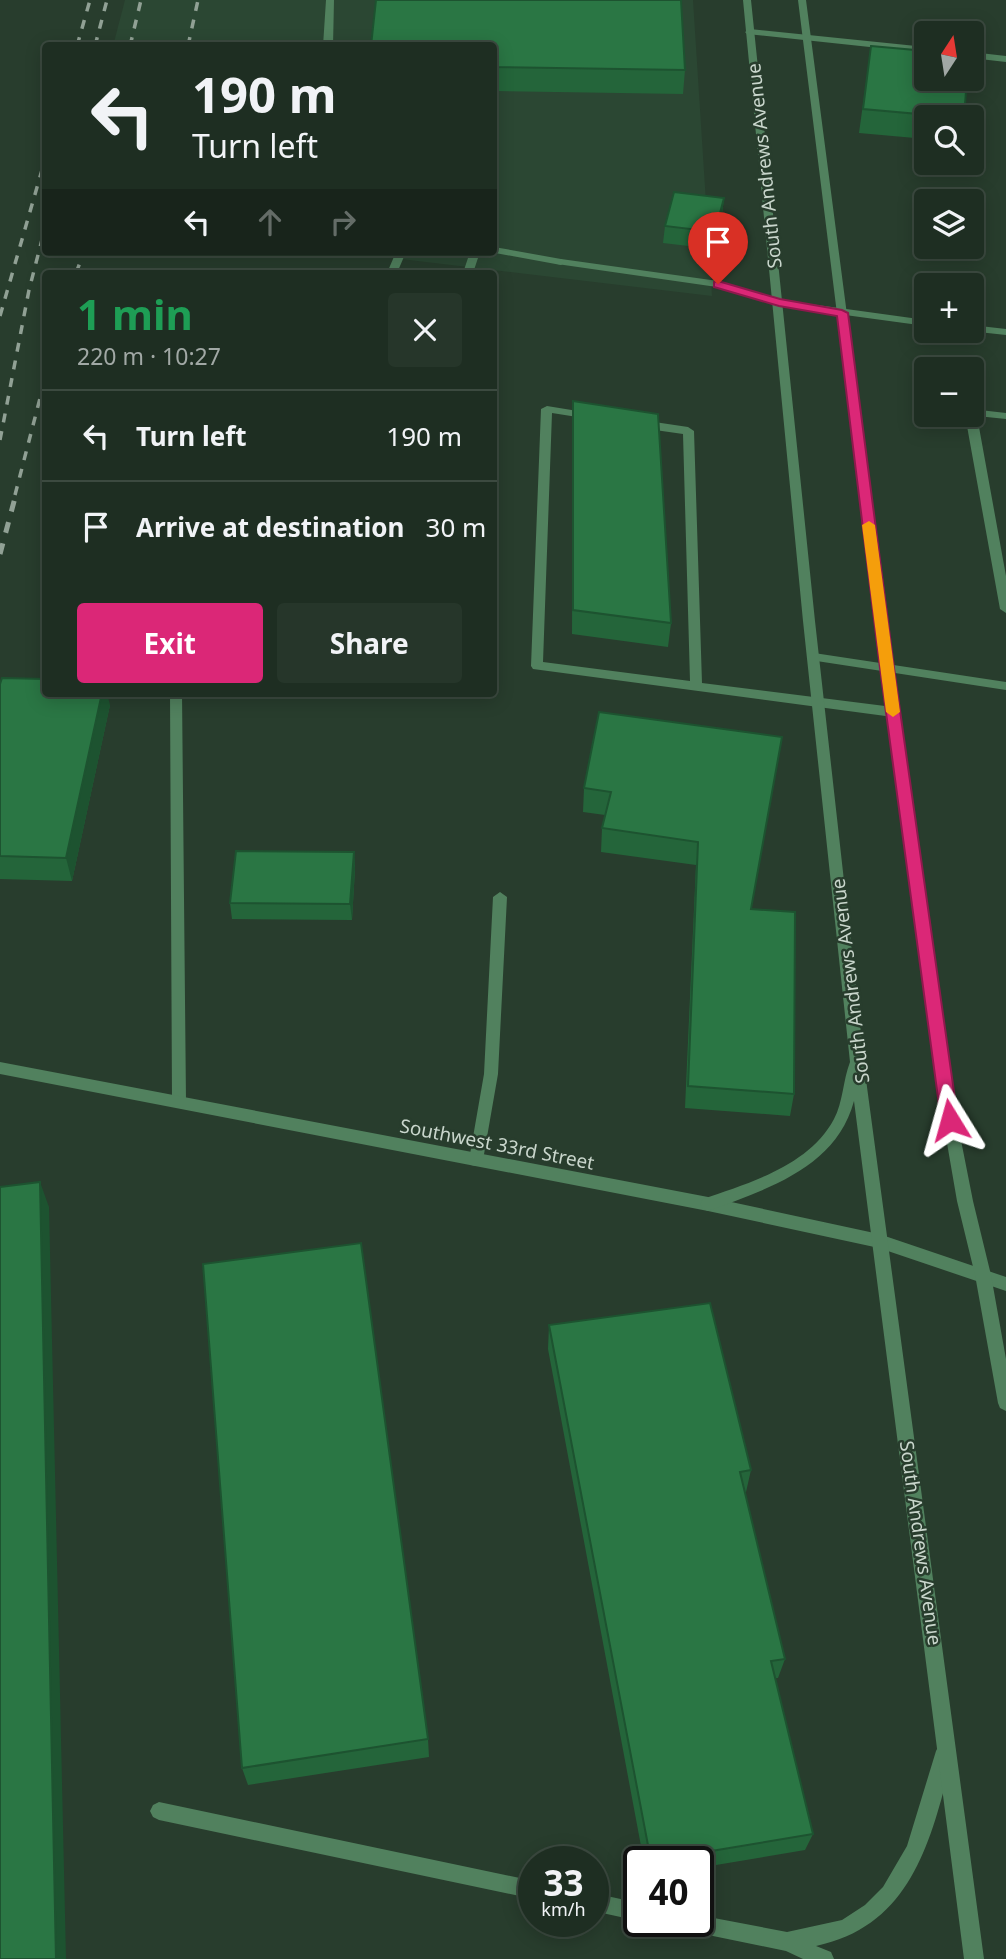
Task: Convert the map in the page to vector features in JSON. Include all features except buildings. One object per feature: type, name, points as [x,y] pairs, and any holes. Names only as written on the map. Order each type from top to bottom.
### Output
[{"type":"street","points":[[328,42],[330,0]]},
{"type":"street","name":"South Andrews Avenue","points":[[747,0],[818,703],[879,1241],[948,1738],[974,1959]]},
{"type":"street","points":[[802,0],[887,668],[950,1120],[965,1201],[983,1275],[1006,1403]]},
{"type":"street","points":[[750,32],[914,49]]},
{"type":"street","points":[[984,56],[1006,59]]},
{"type":"street","points":[[497,251],[718,284],[779,303],[914,322]]},
{"type":"street","points":[[984,329],[1006,332]]},
{"type":"street","points":[[598,417],[547,409],[537,666],[893,712]]},
{"type":"street","points":[[984,414],[1006,416]]},
{"type":"street","points":[[624,421],[688,431],[696,687]]},
{"type":"street","points":[[974,427],[1006,609]]},
{"type":"street","points":[[814,657],[1006,686]]},
{"type":"street","points":[[176,697],[179,1102]]},
{"type":"street","points":[[476,1160],[491,1074],[500,897]]},
{"type":"street","points":[[708,1204],[758,1185],[824,1146],[841,1120],[859,1056]]},
{"type":"street","name":"Southwest 33rd Street","points":[[0,1068],[708,1204],[879,1241],[1006,1284]]},
{"type":"street","points":[[787,1942],[847,1927],[874,1911],[898,1884],[917,1849],[948,1738]]},
{"type":"street","points":[[159,1811],[518,1887]]},
{"type":"street","points":[[714,1928],[787,1942],[824,1959]]},
{"type":"shaded area","points":[[125,0],[693,0],[712,296],[376,256],[497,256],[497,42],[114,42]]},
{"type":"railway","points":[[78,42],[90,0]]},
{"type":"railway","points":[[96,42],[107,0]]},
{"type":"railway","points":[[131,42],[141,0]]},
{"type":"railway","points":[[189,42],[198,0]]},
{"type":"railway","points":[[0,316],[42,170]]},
{"type":"railway","points":[[0,440],[29,290],[42,240]]},
{"type":"railway","points":[[77,270],[82,256]]},
{"type":"railway","points":[[15,495],[42,390]]},
{"type":"railway","points":[[0,554],[16,494]]},
{"type":"slow traffic","points":[[869,525],[893,712]]},
{"type":"route","points":[[718,284],[779,303],[842,313],[887,668],[950,1120]]}]
